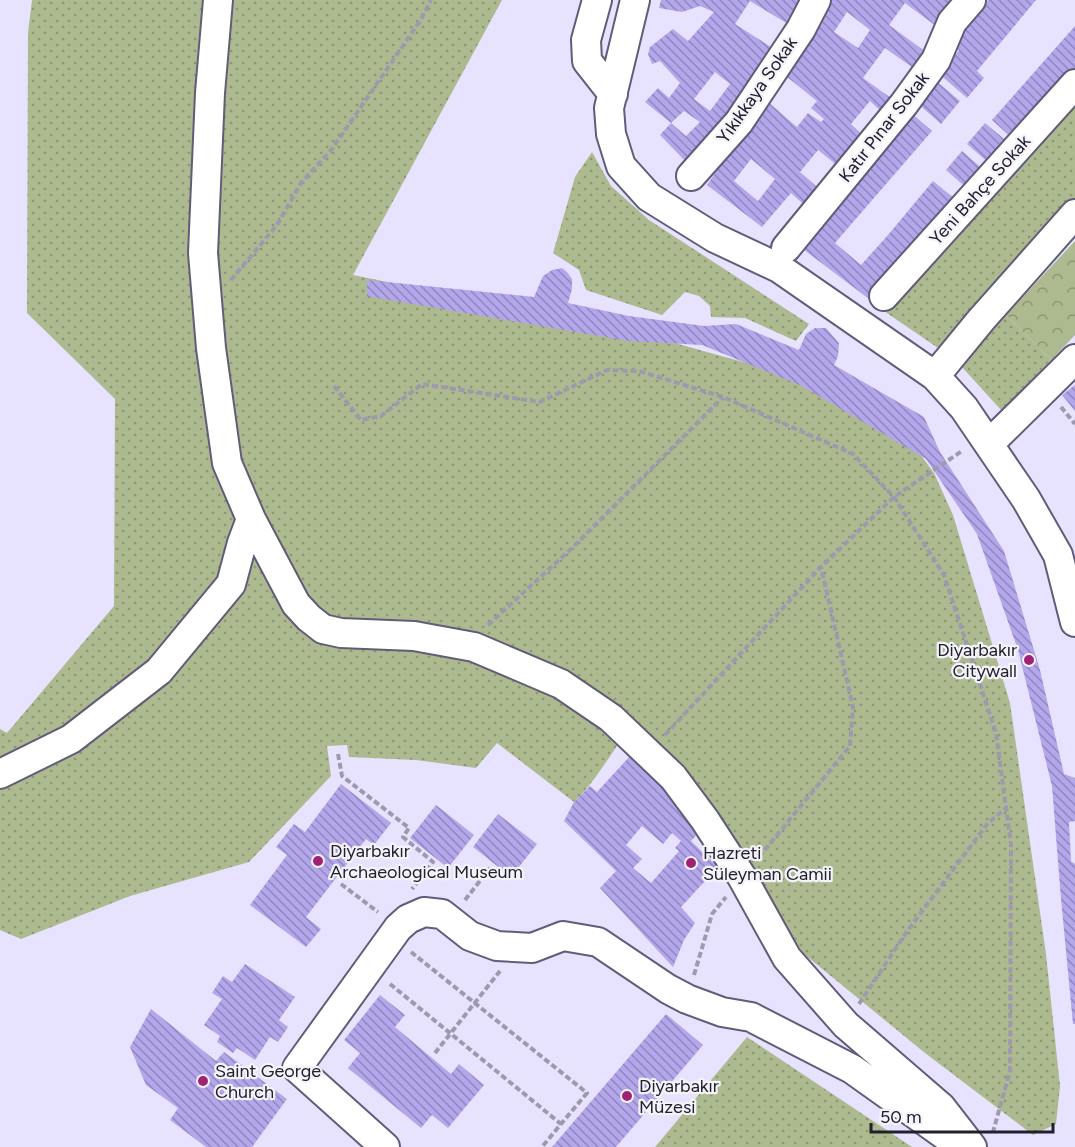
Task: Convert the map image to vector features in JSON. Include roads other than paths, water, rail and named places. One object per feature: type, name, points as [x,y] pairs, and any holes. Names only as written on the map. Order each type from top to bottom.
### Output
[{"type":"street","points":[[218,0],[210,93],[203,253],[211,348],[227,463],[250,519],[296,604],[323,629],[341,633],[414,636],[474,647],[561,684],[611,718],[673,777],[705,820],[742,877],[787,958],[846,1025],[982,1142]]},
{"type":"street","points":[[597,0],[586,40],[587,61],[613,94]]},
{"type":"street","points":[[635,0],[609,108],[611,134],[621,166],[649,197],[715,238],[779,268],[935,376],[964,408],[976,447],[1026,500],[1058,555],[1075,622]]},
{"type":"street","name":"Yıkıkkaya Sokak","points":[[691,176],[739,123],[801,29],[816,0]]},
{"type":"street","name":"Katır Pınar Sokak","points":[[786,248],[904,104],[936,60],[952,22],[970,0]]},
{"type":"street","name":"Yeni Bahçe Sokak","points":[[884,296],[1075,84]]},
{"type":"street","points":[[935,376],[981,320],[1075,214]]},
{"type":"street","points":[[976,447],[1075,359]]},
{"type":"street","points":[[0,774],[70,739],[159,671],[231,584],[250,519]]},
{"type":"street","points":[[385,1147],[297,1068],[394,932],[408,919],[424,912],[442,914],[470,936],[497,946],[532,948],[563,936],[598,942],[668,989],[687,999],[722,1012],[751,1017],[852,1069],[962,1147]]},
{"type":"place","name":"Diyarbakır Citywall","points":[[1029,660]]},
{"type":"place","name":"Diyarbakır Archaeological Museum","points":[[318,861]]},
{"type":"place","name":"Hazreti Süleyman Camii","points":[[691,863]]},
{"type":"place","name":"Saint George Church","points":[[203,1081]]},
{"type":"place","name":"Diyarbakır Müzesi","points":[[627,1096]]}]
